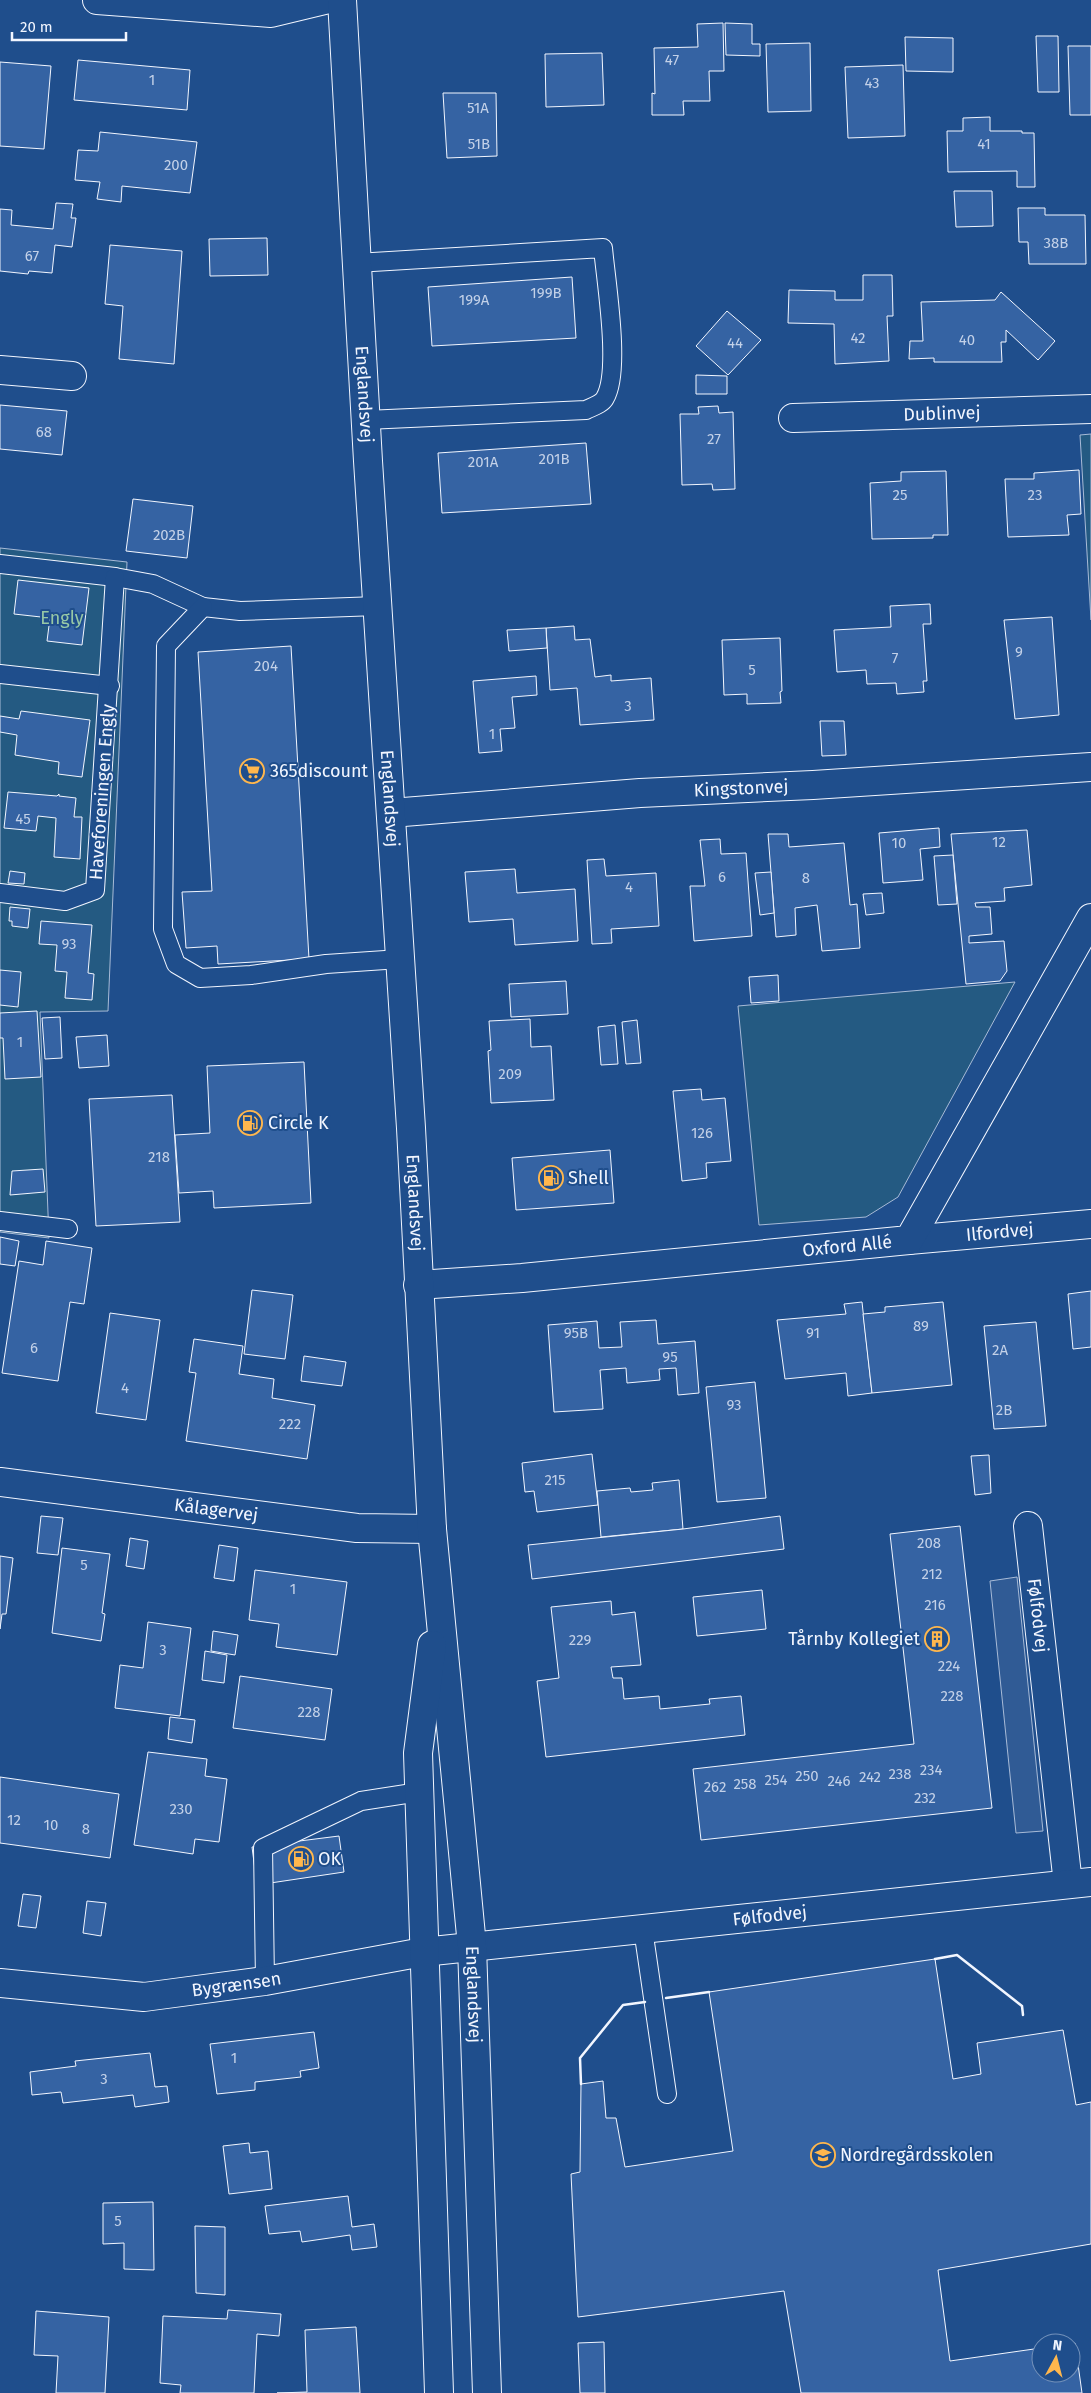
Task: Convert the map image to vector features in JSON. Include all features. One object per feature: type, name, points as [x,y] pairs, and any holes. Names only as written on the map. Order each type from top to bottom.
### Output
[{"type":"street","points":[[97,0],[271,13],[325,0]]},
{"type":"street","name":"Englandsvej","points":[[342,0],[377,606],[411,1128],[432,1529],[472,1946],[487,2393]]},
{"type":"street","points":[[0,370],[72,376]]},
{"type":"street","name":"Dublinvej","points":[[793,418],[1091,409]]},
{"type":"street","name":"Kingstonvej","points":[[391,813],[640,793],[813,785],[1091,767]]},
{"type":"street","name":"Oxford Allé","points":[[418,1285],[522,1278],[910,1240],[1091,918]]},
{"type":"street","name":"Ilfordvej","points":[[910,1240],[1091,1224]]},
{"type":"street","name":"Kålagervej","points":[[0,1482],[357,1528],[432,1529]]},
{"type":"street","name":"Følfodvej","points":[[472,1946],[1079,1883],[1028,1526]]},
{"type":"street","name":"Englandsvej","points":[[438,1597],[418,1753],[423,1952],[439,2393]]},
{"type":"street","name":"Bygrænsen","points":[[0,1983],[144,1997],[265,1981],[423,1952],[472,1946]]},
{"type":"lane","points":[[356,262],[603,248],[613,363],[611,386],[604,401],[586,410],[366,420]]},
{"type":"lane","points":[[0,564],[115,577],[153,584],[203,607],[240,611],[377,606]]},
{"type":"lane","name":"Haveforeningen Engly","points":[[0,893],[65,901],[95,890],[110,686],[115,577]]},
{"type":"lane","points":[[203,607],[166,646],[163,929],[176,964],[200,978],[251,975],[326,964],[400,959]]},
{"type":"lane","name":"Haveforeningen Engly","points":[[0,674],[110,686]]},
{"type":"lane","points":[[0,1221],[68,1229]]},
{"type":"lane","points":[[265,1981],[262,1848],[361,1801],[419,1792]]},
{"type":"lane","points":[[643,1929],[667,2094]]},
{"type":"green space","points":[[1091,434],[1091,620],[1080,435]]},
{"type":"green space","name":"Engly","points":[[0,548],[127,562],[108,1011],[40,1012],[49,1238],[0,1232]]},
{"type":"green space","points":[[1015,982],[898,1197],[866,1217],[759,1225],[738,1006]]},
{"type":"shaded area","points":[[1017,1577],[1043,1831],[1016,1833],[990,1581]]},
{"type":"building","points":[[723,23],[724,71],[709,71],[710,101],[683,101],[684,115],[652,115],[652,93],[655,94],[654,48],[698,47],[697,24]]},
{"type":"building","points":[[725,23],[752,24],[752,44],[760,44],[760,56],[726,55]]},
{"type":"building","points":[[1036,36],[1058,36],[1059,92],[1038,92]]},
{"type":"building","points":[[905,37],[953,38],[953,72],[906,71]]},
{"type":"building","points":[[810,43],[811,111],[768,112],[766,44]]},
{"type":"building","points":[[1068,46],[1091,46],[1091,115],[1070,115]]},
{"type":"building","points":[[602,53],[604,105],[546,107],[545,54]]},
{"type":"building","points":[[78,60],[190,70],[187,110],[74,100]]},
{"type":"building","points":[[0,62],[51,66],[44,149],[0,146]]},
{"type":"building","points":[[903,65],[905,136],[848,138],[845,67]]},
{"type":"building","points":[[443,93],[496,93],[497,156],[447,158]]},
{"type":"building","points":[[990,117],[990,131],[1034,133],[1035,187],[1017,187],[1017,171],[948,172],[947,131],[963,131],[963,118]]},
{"type":"building","points":[[100,132],[197,142],[190,193],[122,186],[121,202],[97,199],[100,182],[75,180],[78,150],[98,151]]},
{"type":"building","points":[[954,191],[992,191],[993,226],[956,227]]},
{"type":"building","points":[[56,203],[73,204],[71,218],[76,218],[72,247],[55,245],[52,273],[29,271],[28,274],[0,271],[0,209],[12,210],[11,225],[53,229]]},
{"type":"building","points":[[1018,208],[1045,208],[1045,215],[1085,215],[1086,264],[1029,264],[1028,242],[1019,242]]},
{"type":"building","points":[[267,238],[268,275],[210,276],[209,239]]},
{"type":"building","points":[[110,245],[182,251],[174,364],[119,359],[123,306],[105,304]]},
{"type":"building","points":[[863,275],[892,275],[893,316],[887,316],[889,361],[835,364],[834,324],[788,323],[789,290],[835,291],[835,300],[863,300]]},
{"type":"building","points":[[572,277],[576,338],[432,346],[428,287]]},
{"type":"building","points":[[1001,292],[1055,341],[1038,360],[1006,330],[1006,342],[1001,342],[1002,362],[934,362],[934,358],[909,359],[910,341],[923,341],[921,302],[995,300]]},
{"type":"building","points":[[727,311],[761,340],[728,375],[696,346]]},
{"type":"building","points":[[696,375],[727,376],[727,394],[696,394]]},
{"type":"building","points":[[0,405],[67,411],[62,455],[0,449]]},
{"type":"building","points":[[718,406],[719,413],[733,412],[735,489],[713,490],[712,484],[682,485],[680,414],[699,414],[698,407]]},
{"type":"building","points":[[586,443],[591,504],[442,513],[438,453]]},
{"type":"building","points":[[1079,470],[1081,514],[1067,515],[1069,535],[1008,537],[1005,479],[1034,479],[1034,473]]},
{"type":"building","points":[[946,471],[948,535],[933,535],[933,538],[872,539],[870,483],[901,481],[901,472]]},
{"type":"building","points":[[133,499],[193,506],[187,558],[126,551]]},
{"type":"building","points":[[18,580],[89,588],[82,645],[47,641],[50,618],[14,614]]},
{"type":"building","points":[[930,604],[931,624],[923,624],[927,681],[923,681],[924,692],[897,694],[896,683],[867,684],[866,670],[837,672],[834,630],[891,627],[890,606]]},
{"type":"building","points":[[1052,617],[1059,715],[1015,719],[1004,620]]},
{"type":"building","points":[[574,626],[575,640],[590,639],[595,677],[611,675],[611,681],[651,678],[654,720],[580,725],[577,688],[550,690],[546,628]]},
{"type":"building","points":[[546,628],[547,648],[509,651],[507,630]]},
{"type":"building","points":[[780,638],[781,703],[747,704],[747,694],[724,695],[722,640]]},
{"type":"building","name":"365discount","points":[[291,646],[309,959],[218,964],[217,946],[186,948],[182,892],[212,891],[198,652]]},
{"type":"building","points":[[536,676],[537,695],[512,697],[515,728],[500,729],[502,751],[479,753],[473,681]]},
{"type":"building","points":[[21,711],[90,720],[82,777],[58,774],[59,762],[15,755],[17,735],[0,732],[0,716],[19,719]]},
{"type":"building","points":[[820,721],[844,721],[846,755],[822,756]]},
{"type":"building","points":[[8,792],[57,796],[59,794],[59,796],[76,798],[74,817],[82,817],[80,859],[54,857],[56,818],[38,816],[36,831],[4,828]]},
{"type":"building","points":[[939,828],[940,847],[920,849],[923,880],[883,883],[879,833]]},
{"type":"building","points":[[1027,830],[1032,885],[1004,888],[1005,901],[975,903],[976,907],[990,907],[992,934],[969,936],[969,943],[1004,941],[1007,971],[1000,981],[966,984],[951,834]]},
{"type":"building","points":[[768,834],[788,834],[789,847],[844,843],[850,905],[857,904],[860,948],[822,951],[817,905],[795,908],[796,935],[776,937]]},
{"type":"building","points":[[720,839],[721,854],[746,853],[752,936],[694,941],[690,886],[705,886],[700,840]]},
{"type":"building","points":[[953,855],[957,904],[938,905],[934,856]]},
{"type":"building","points":[[604,859],[606,876],[656,873],[659,926],[611,929],[612,943],[592,944],[587,860]]},
{"type":"building","points":[[515,869],[517,893],[575,889],[578,941],[515,945],[513,919],[469,922],[465,872]]},
{"type":"building","points":[[10,871],[25,873],[24,884],[8,883]]},
{"type":"building","points":[[771,872],[774,913],[760,915],[755,873]]},
{"type":"building","points":[[882,893],[884,913],[866,915],[863,894]]},
{"type":"building","points":[[10,907],[30,909],[28,928],[12,926],[12,921],[9,921]]},
{"type":"building","points":[[41,921],[92,925],[88,973],[94,974],[92,1000],[65,998],[67,972],[55,971],[57,945],[39,944]]},
{"type":"building","points":[[0,970],[21,972],[18,1007],[0,1005]]},
{"type":"building","points":[[778,975],[779,1001],[751,1003],[749,977]]},
{"type":"building","points":[[566,981],[568,1014],[511,1017],[509,984]]},
{"type":"building","points":[[37,1011],[41,1077],[5,1079],[3,1038],[0,1038],[0,1013]]},
{"type":"building","points":[[60,1017],[62,1058],[45,1059],[42,1018]]},
{"type":"building","points":[[530,1019],[531,1047],[551,1046],[554,1100],[491,1103],[488,1051],[491,1050],[489,1021]]},
{"type":"building","points":[[637,1020],[641,1063],[626,1064],[622,1022]]},
{"type":"building","points":[[615,1025],[618,1064],[601,1065],[598,1027]]},
{"type":"building","points":[[107,1035],[109,1066],[79,1068],[76,1037]]},
{"type":"building","points":[[304,1062],[311,1203],[214,1208],[213,1191],[179,1193],[175,1135],[210,1133],[207,1066]]},
{"type":"building","points":[[701,1089],[702,1100],[725,1098],[731,1161],[706,1163],[707,1178],[682,1181],[673,1091]]},
{"type":"building","points":[[172,1095],[180,1222],[96,1226],[89,1099]]},
{"type":"building","points":[[610,1150],[614,1203],[516,1210],[512,1158]]},
{"type":"building","points":[[43,1169],[45,1192],[10,1195],[12,1171]]},
{"type":"building","points":[[0,1237],[19,1241],[15,1266],[0,1264]]},
{"type":"building","points":[[46,1241],[92,1248],[84,1304],[70,1302],[58,1381],[2,1373],[19,1261],[43,1265]]},
{"type":"building","points":[[252,1290],[293,1295],[285,1359],[244,1354]]},
{"type":"building","points":[[1091,1291],[1091,1347],[1073,1349],[1068,1294]]},
{"type":"building","points":[[862,1302],[872,1393],[848,1396],[846,1373],[785,1379],[777,1320],[846,1314],[844,1304]]},
{"type":"building","points":[[943,1302],[952,1385],[872,1393],[863,1314],[885,1312],[885,1307]]},
{"type":"building","points":[[110,1313],[160,1320],[146,1420],[96,1413]]},
{"type":"building","points":[[656,1320],[658,1344],[695,1341],[699,1393],[678,1395],[676,1368],[659,1369],[660,1380],[627,1383],[626,1368],[600,1370],[603,1409],[554,1412],[548,1325],[597,1321],[599,1348],[622,1347],[620,1322]]},
{"type":"building","points":[[1036,1322],[1046,1426],[994,1429],[984,1326]]},
{"type":"building","points":[[194,1339],[243,1346],[239,1374],[274,1379],[272,1398],[315,1405],[307,1459],[186,1441],[196,1373],[189,1372]]},
{"type":"building","points":[[304,1356],[346,1362],[342,1386],[301,1381]]},
{"type":"building","points":[[755,1382],[766,1498],[717,1502],[706,1387]]},
{"type":"building","points":[[592,1454],[598,1505],[537,1512],[534,1491],[525,1492],[522,1463]]},
{"type":"building","points":[[989,1455],[991,1493],[975,1495],[971,1456]]},
{"type":"building","points":[[679,1480],[683,1529],[601,1537],[597,1491],[630,1488],[631,1492],[653,1490],[652,1483]]},
{"type":"building","points":[[41,1516],[63,1518],[58,1555],[37,1553]]},
{"type":"building","points":[[780,1516],[784,1549],[532,1579],[528,1545],[683,1529]]},
{"type":"building","name":"Tårnby Kollegiet","points":[[960,1526],[992,1808],[701,1840],[693,1769],[914,1744],[890,1534]]},
{"type":"building","points":[[130,1538],[148,1541],[144,1569],[126,1566]]},
{"type":"building","points":[[219,1545],[238,1548],[234,1581],[214,1578]]},
{"type":"building","points":[[62,1548],[110,1554],[102,1613],[105,1614],[101,1641],[52,1633]]},
{"type":"building","points":[[0,1556],[13,1558],[6,1614],[2,1614],[0,1629]]},
{"type":"building","points":[[255,1570],[347,1582],[337,1655],[276,1647],[279,1624],[249,1620]]},
{"type":"building","points":[[762,1590],[766,1629],[697,1636],[693,1597]]},
{"type":"building","points":[[611,1601],[612,1615],[635,1612],[641,1665],[611,1667],[613,1678],[622,1678],[624,1699],[659,1696],[660,1709],[710,1704],[709,1699],[741,1696],[745,1735],[546,1757],[537,1681],[559,1678],[551,1607]]},
{"type":"building","points":[[148,1622],[191,1628],[180,1716],[115,1708],[120,1665],[143,1668]]},
{"type":"building","points":[[213,1631],[238,1635],[235,1655],[211,1651]]},
{"type":"building","points":[[205,1651],[227,1655],[224,1683],[202,1680]]},
{"type":"building","points":[[240,1676],[332,1689],[325,1740],[233,1728]]},
{"type":"building","points":[[170,1717],[195,1720],[192,1743],[168,1739]]},
{"type":"building","points":[[148,1752],[207,1759],[205,1776],[227,1779],[219,1842],[195,1839],[193,1854],[134,1845]]},
{"type":"building","points":[[0,1777],[119,1794],[110,1858],[0,1843]]},
{"type":"building","points":[[339,1836],[344,1872],[257,1885],[252,1847]]},
{"type":"building","points":[[23,1894],[41,1896],[36,1928],[18,1926]]},
{"type":"building","points":[[87,1901],[106,1903],[101,1936],[83,1933]]},
{"type":"building","points":[[935,1959],[953,2079],[981,2074],[977,2043],[1063,2030],[1076,2105],[1091,2102],[1091,2244],[938,2270],[950,2361],[1031,2349],[1031,2383],[1081,2383],[1082,2393],[801,2393],[784,2291],[578,2317],[571,2174],[580,2172],[581,2084],[603,2081],[606,2118],[616,2118],[625,2167],[733,2151],[709,1992]]},
{"type":"building","points":[[314,2032],[319,2068],[300,2071],[301,2077],[255,2082],[255,2090],[217,2094],[210,2044]]},
{"type":"building","points":[[150,2053],[155,2087],[167,2086],[169,2102],[135,2107],[133,2095],[63,2103],[61,2092],[32,2095],[30,2072],[76,2066],[75,2061]]},
{"type":"building","points":[[249,2143],[250,2153],[268,2151],[272,2189],[229,2194],[223,2146]]},
{"type":"building","points":[[348,2196],[352,2227],[374,2224],[377,2247],[352,2250],[350,2235],[302,2242],[300,2231],[269,2234],[265,2206]]},
{"type":"building","points":[[153,2202],[154,2270],[124,2269],[124,2243],[103,2244],[103,2203]]},
{"type":"building","points":[[195,2226],[225,2227],[225,2295],[196,2293]]},
{"type":"building","points":[[228,2310],[281,2314],[279,2336],[257,2334],[254,2393],[180,2393],[181,2385],[160,2383],[163,2316],[227,2319]]},
{"type":"building","points":[[36,2311],[109,2317],[105,2393],[56,2393],[58,2356],[34,2355]]},
{"type":"building","points":[[356,2327],[360,2393],[277,2393],[307,2392],[305,2330]]},
{"type":"building","points":[[604,2342],[605,2393],[580,2393],[578,2343]]},
{"type":"wall","points":[[935,1959],[957,1955],[1022,2006],[1023,2015]]},
{"type":"wall","points":[[666,1998],[709,1992]]},
{"type":"wall","points":[[581,2084],[580,2058],[623,2005],[645,2002]]},
{"type":"place","name":"365discount","points":[[252,771]]},
{"type":"place","name":"Circle K","points":[[250,1123]]},
{"type":"place","name":"Shell","points":[[551,1178]]},
{"type":"place","name":"Tårnby Kollegiet","points":[[937,1639]]},
{"type":"place","name":"OK","points":[[301,1859]]},
{"type":"place","name":"Nordregårdsskolen","points":[[823,2155]]}]
